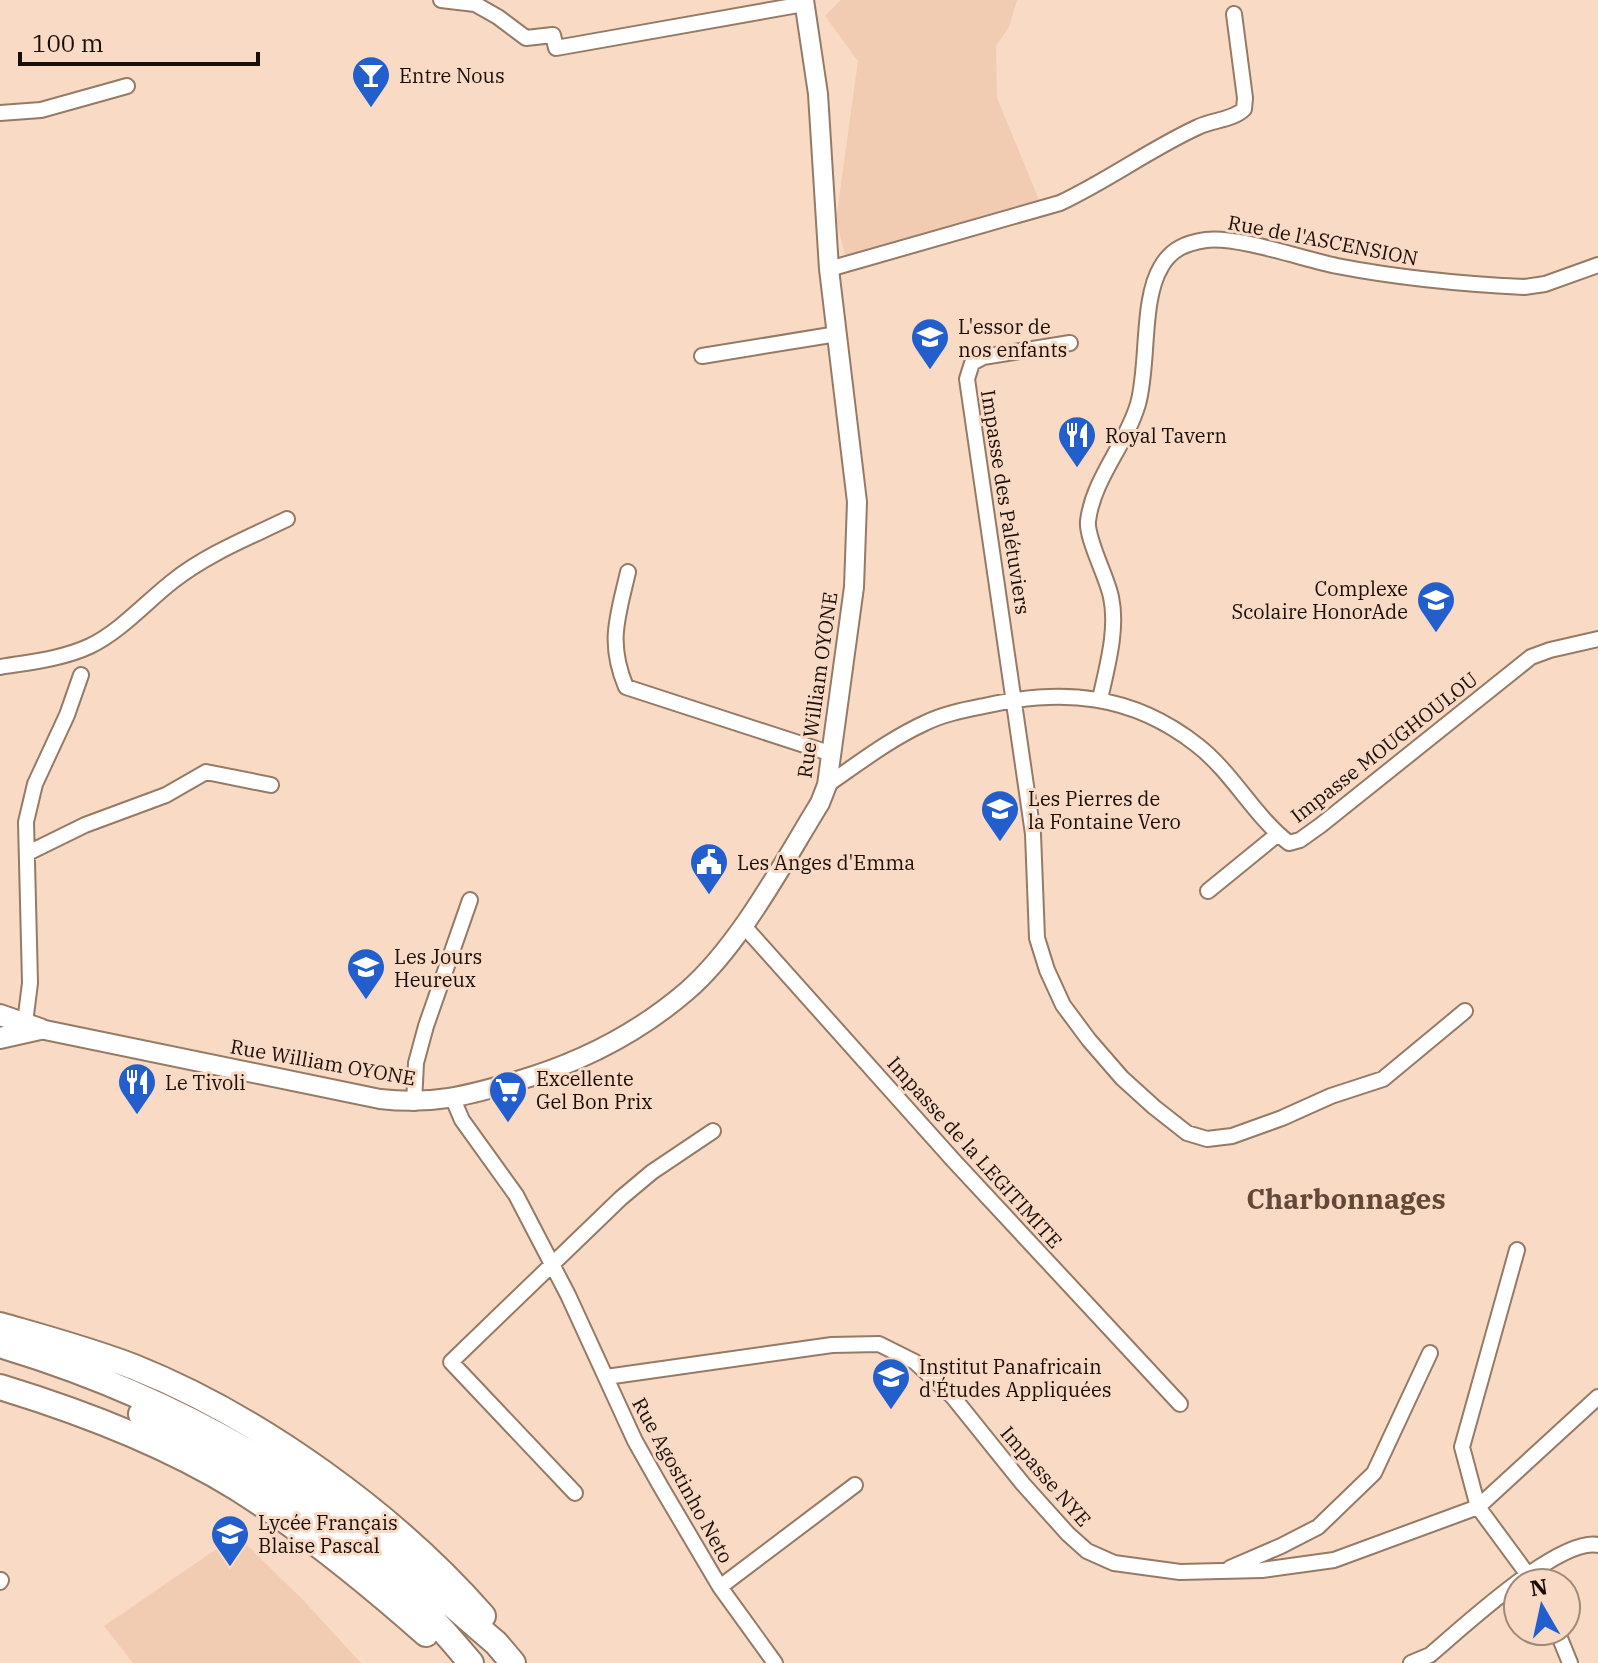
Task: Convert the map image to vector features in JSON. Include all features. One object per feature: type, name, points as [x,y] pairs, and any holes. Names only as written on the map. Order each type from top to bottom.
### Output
[{"type":"highway","points":[[0,1310],[70,1339],[83,1350]]},
{"type":"highway","points":[[0,1325],[134,1368],[226,1411],[321,1473],[418,1549],[488,1621],[496,1643]]},
{"type":"highway","points":[[0,1345],[89,1375],[149,1400],[275,1467],[370,1535],[496,1643],[513,1663]]},
{"type":"highway","points":[[0,1361],[129,1408],[242,1468],[328,1527],[387,1574],[437,1623],[471,1663]]},
{"type":"highway","points":[[0,1387],[118,1428],[233,1486],[337,1558],[463,1663]]},
{"type":"main road","points":[[0,1015],[32,1026]]},
{"type":"main road","points":[[0,1038],[32,1026]]},
{"type":"street","points":[[441,0],[475,4],[526,38],[553,35],[556,48],[804,2]]},
{"type":"street","name":"Rue William OYONE","points":[[32,1026],[366,1096],[414,1103],[453,1099],[553,1070],[591,1055],[619,1039],[688,990],[743,925],[813,815],[827,785],[854,587],[857,502],[829,269],[818,94],[804,2]]},
{"type":"street","points":[[829,269],[1060,203],[1096,186],[1169,141],[1202,125],[1240,113],[1244,109],[1245,98],[1234,14]]},
{"type":"street","points":[[0,113],[41,110],[127,86]]},
{"type":"street","name":"Rue de l'ASCENSION","points":[[1100,699],[1111,646],[1112,598],[1088,524],[1096,493],[1138,404],[1151,299],[1160,268],[1176,248],[1208,240],[1239,243],[1398,276],[1524,287],[1545,284],[1598,265]]},
{"type":"street","points":[[702,356],[837,334]]},
{"type":"street","name":"Impasse des Palétuviers","points":[[1070,343],[983,357],[972,363],[967,379],[1033,834],[1037,938],[1063,1005],[1122,1078],[1187,1133],[1207,1139],[1232,1136],[1383,1079],[1465,1011]]},
{"type":"street","points":[[0,667],[65,656],[93,644],[206,558],[287,519]]},
{"type":"street","points":[[628,572],[614,637],[619,670],[626,687],[832,754]]},
{"type":"street","name":"Impasse MOUGHOULOU","points":[[827,785],[888,742],[928,721],[1015,699],[1053,695],[1100,699],[1138,710],[1197,745],[1289,843],[1300,840],[1531,657],[1598,639]]},
{"type":"street","points":[[32,1026],[26,822],[35,784],[67,715],[81,675]]},
{"type":"street","points":[[28,853],[85,825],[166,795],[206,772],[271,785]]},
{"type":"street","points":[[1208,891],[1278,834]]},
{"type":"street","points":[[414,1103],[416,1063],[426,1026],[470,900]]},
{"type":"street","name":"Impasse de la LEGITIMITE","points":[[743,925],[954,1161],[1180,1404]]},
{"type":"street","name":"Rue Agostinho Neto","points":[[453,1099],[462,1120],[516,1195],[635,1441],[720,1587],[775,1663]]},
{"type":"street","points":[[575,1493],[451,1362],[652,1172],[713,1131]]},
{"type":"street","points":[[1517,1250],[1462,1447],[1478,1507],[1522,1567]]},
{"type":"street","name":"Impasse NYE","points":[[606,1377],[832,1345],[879,1344],[915,1362],[953,1397],[1023,1484],[1087,1551],[1114,1563],[1147,1569],[1221,1572],[1334,1560],[1478,1507]]},
{"type":"street","points":[[1221,1572],[1318,1527],[1374,1473],[1430,1353]]},
{"type":"street","points":[[1478,1507],[1598,1397]]},
{"type":"street","points":[[720,1587],[855,1485]]},
{"type":"street","points":[[1540,1567],[1589,1543],[1598,1545]]},
{"type":"street","points":[[1411,1663],[1430,1655],[1502,1601]]},
{"type":"shaded area","points":[[841,0],[1017,0],[1009,27],[996,46],[997,98],[1040,202],[846,259],[836,220],[858,61],[825,16]]},
{"type":"shaded area","name":"Lycée Français Blaise Pascal","points":[[237,1535],[361,1663],[133,1663],[104,1626]]},
{"type":"place","name":"Entre Nous","points":[[371,109]]},
{"type":"place","name":"L'essor de nos enfants","points":[[930,371]]},
{"type":"place","name":"Royal Tavern","points":[[1077,469]]},
{"type":"place","name":"Complexe Scolaire HonorAde","points":[[1436,634]]},
{"type":"place","name":"Les Pierres de la Fontaine Vero","points":[[1000,843]]},
{"type":"place","name":"Les Anges d'Emma","points":[[709,896]]},
{"type":"place","name":"Les Jours Heureux","points":[[366,1001]]},
{"type":"place","name":"Le Tivoli","points":[[137,1116]]},
{"type":"place","name":"Excellente Gel Bon Prix","points":[[508,1124]]},
{"type":"place","name":"Institut Panafricain d'Études Appliquées","points":[[891,1411]]},
{"type":"place","name":"Lycée Français Blaise Pascal","points":[[230,1568]]},
{"type":"district","name":"Charbonnages","points":[[1346,1198]]}]
